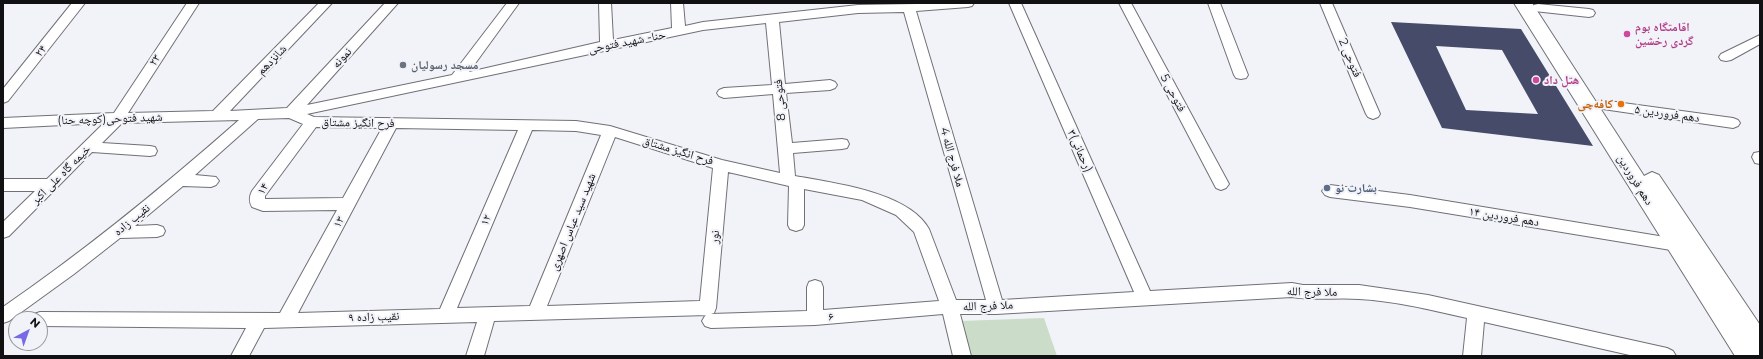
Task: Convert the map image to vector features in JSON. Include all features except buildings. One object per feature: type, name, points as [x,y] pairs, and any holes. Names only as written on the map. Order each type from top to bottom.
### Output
[{"type":"main road","name":"دهم فروردین","points":[[1532,5],[1676,216],[1760,345]]},
{"type":"main road","name":"دهم فروردین","points":[[1532,5],[1677,245],[1748,356]]},
{"type":"street","name":"۲۴","points":[[3,98],[79,3]]},
{"type":"street","name":"۲۳","points":[[118,118],[193,3]]},
{"type":"street","name":"شانزدهم","points":[[217,116],[326,3]]},
{"type":"street","name":"نمونه","points":[[291,113],[392,3]]},
{"type":"street","points":[[456,79],[513,3]]},
{"type":"street","points":[[605,3],[607,45]]},
{"type":"street","points":[[677,3],[679,32]]},
{"type":"street","name":"حنا- شهید فتوحی","points":[[254,115],[291,113],[456,79],[607,45],[679,32],[703,26],[772,19],[858,6],[909,8],[968,3]]},
{"type":"street","name":"۳(رحمانی)","points":[[1015,3],[1146,298]]},
{"type":"street","name":"فتوحی 5","points":[[1125,3],[1221,184]]},
{"type":"street","points":[[1214,3],[1241,75]]},
{"type":"street","name":"فتوحی 2","points":[[1326,3],[1373,114]]},
{"type":"street","points":[[1532,5],[1589,13]]},
{"type":"street","name":"4 ملا فرج الله","points":[[909,8],[996,307]]},
{"type":"street","name":"فتوحی 8","points":[[772,19],[784,149],[792,181],[796,225]]},
{"type":"street","points":[[1726,57],[1760,39]]},
{"type":"street","points":[[724,93],[830,85]]},
{"type":"street","name":"دهم فروردین ۵","points":[[1601,105],[1734,123]]},
{"type":"street","name":"فرح انگیز مشتاق","points":[[291,113],[312,122],[568,125],[610,131],[721,165],[864,195],[881,201],[902,211],[921,229],[950,307],[962,356]]},
{"type":"street","name":"(کوچه حنا)شهید فتوحی","points":[[3,124],[118,118],[254,115]]},
{"type":"street","name":"نقیب زاده","points":[[3,316],[43,289],[118,232],[181,180],[254,115]]},
{"type":"street","name":"خیمه گاه علی اکبر","points":[[3,232],[118,118]]},
{"type":"street","name":"۱۴","points":[[312,122],[257,195],[257,202],[263,205],[348,204]]},
{"type":"street","name":"۱۳","points":[[285,320],[392,123]]},
{"type":"street","name":"۱۲","points":[[446,315],[527,125]]},
{"type":"street","name":"شهید سید عباس اصهری","points":[[536,313],[610,131]]},
{"type":"street","points":[[784,149],[842,144]]},
{"type":"street","points":[[89,147],[150,151]]},
{"type":"street","name":"نور","points":[[710,315],[721,165]]},
{"type":"street","points":[[181,180],[211,181]]},
{"type":"street","points":[[3,185],[51,185]]},
{"type":"street","name":"دهم فروردین ۱۴","points":[[1330,191],[1410,201],[1677,245]]},
{"type":"street","points":[[118,232],[157,231]]},
{"type":"street","points":[[815,286],[815,318]]},
{"type":"street","name":"ملا فرج الله","points":[[950,307],[996,307],[1292,290],[1303,292],[1359,292],[1428,302],[1667,356]]},
{"type":"street","name":"۶","points":[[710,315],[815,318],[950,307]]},
{"type":"street","name":"نقیب زاده ۹","points":[[48,319],[258,321],[536,313],[710,315]]},
{"type":"street","points":[[475,356],[488,314]]},
{"type":"street","points":[[1472,356],[1476,314]]},
{"type":"street","points":[[240,356],[258,321]]},
{"type":"green space","points":[[1044,318],[1057,356],[970,356],[960,321]]},
{"type":"place","name":"اقامتگاه بوم گردی رخشین","points":[[1627,34]]},
{"type":"place","name":"مسجد رسولیان","points":[[403,65]]},
{"type":"place","name":"هتل داد","points":[[1536,80]]},
{"type":"place","name":"کافه‌چی","points":[[1621,104]]},
{"type":"place","name":"بشارت نو","points":[[1327,188]]}]
